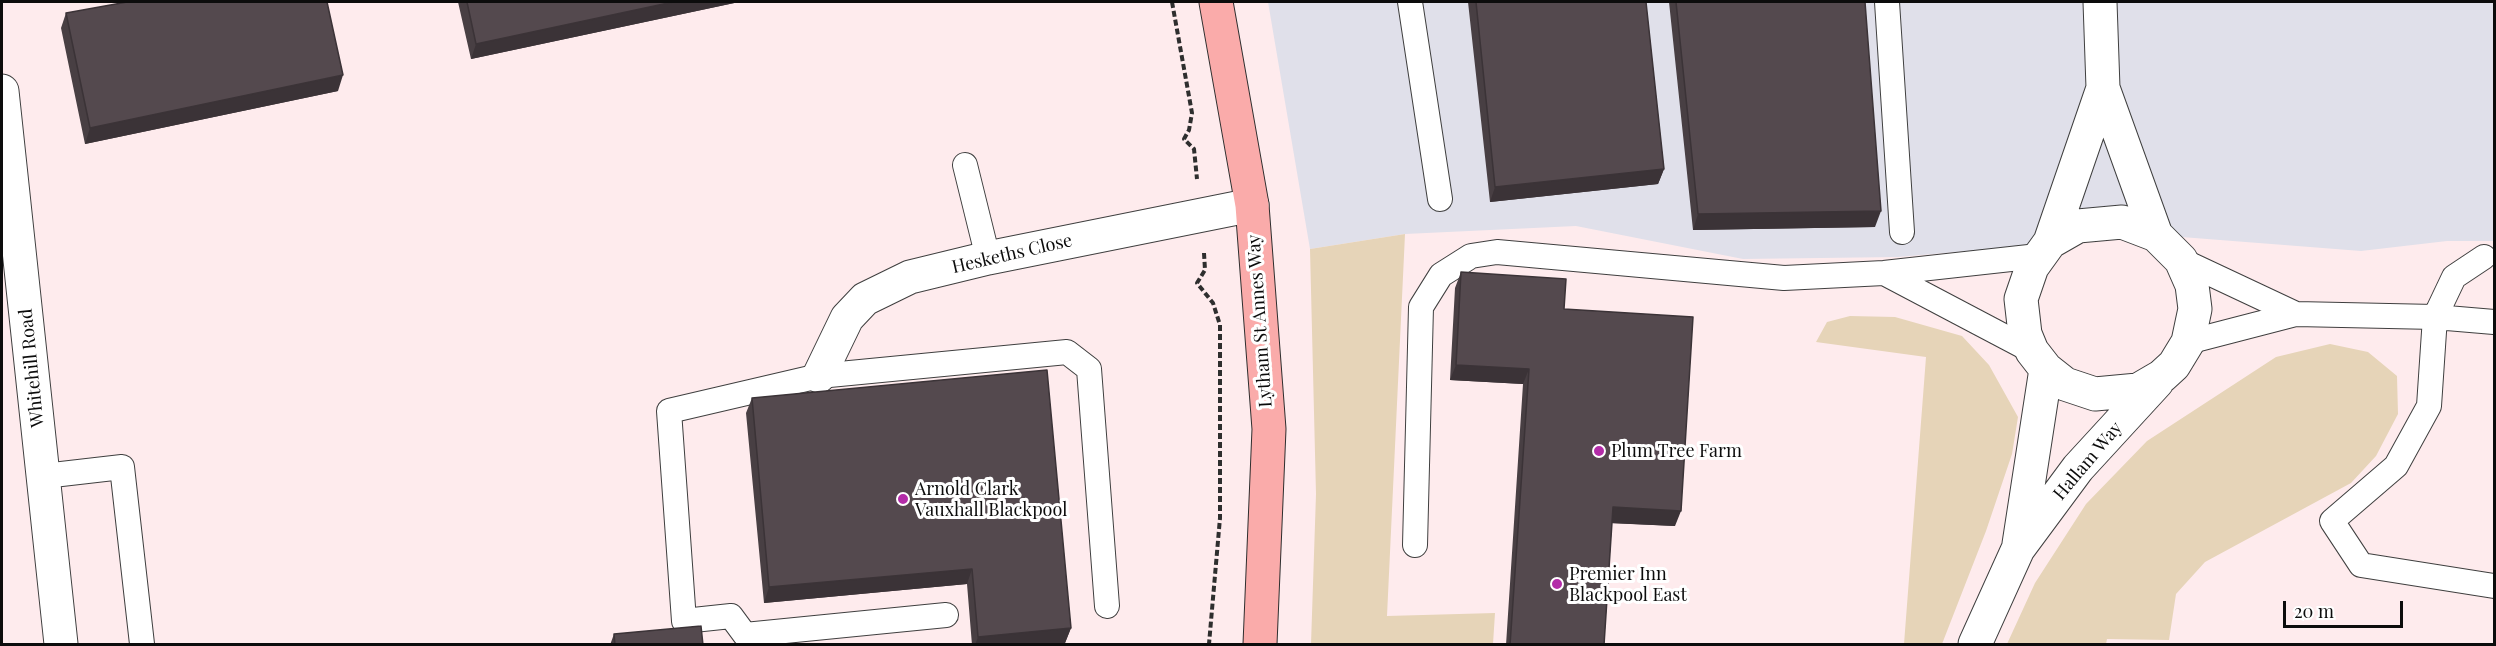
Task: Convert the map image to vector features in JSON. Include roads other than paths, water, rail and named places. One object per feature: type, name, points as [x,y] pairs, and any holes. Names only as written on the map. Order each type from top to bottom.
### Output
[{"type":"main road","name":"Lytham St Annes Way","points":[[1216,2],[1252,205],[1269,429],[1260,644]]},
{"type":"street","points":[[2100,2],[2103,88],[2156,235]]},
{"type":"street","points":[[2044,249],[2078,226],[2122,222],[2156,235],[2181,260],[2192,285],[2195,309],[2188,342],[2174,365],[2162,376],[2138,390],[2095,394],[2065,384],[2039,360],[2025,334],[2021,299],[2032,267],[2044,249],[2103,88]]},
{"type":"street","name":"Whitehill Road","points":[[2,92],[61,645]]},
{"type":"street","name":"Heskeths Close","points":[[819,376],[847,318],[865,299],[910,277],[988,258],[1201,213],[1252,205]]},
{"type":"street","name":"Hallam Way","points":[[2018,549],[2039,360]]},
{"type":"street","name":"Hallam Way","points":[[1975,645],[2018,549],[2078,468],[2162,376]]},
{"type":"lane","points":[[1410,2],[1440,199]]},
{"type":"lane","points":[[1887,2],[1902,232]]},
{"type":"lane","points":[[965,165],[988,258]]},
{"type":"lane","points":[[1415,545],[1421,307],[1441,275],[1471,256],[1497,252],[1784,278],[1884,273],[2044,249]]},
{"type":"lane","points":[[2484,257],[2454,277],[2435,317],[2429,406],[2396,466],[2332,521],[2361,565],[2494,586]]},
{"type":"lane","points":[[2181,260],[2296,314]]},
{"type":"lane","points":[[1884,273],[2039,360]]},
{"type":"lane","points":[[2188,342],[2296,314],[2435,317],[2494,322]]},
{"type":"lane","points":[[946,615],[745,635],[731,616],[684,621],[669,411],[785,382],[819,376],[1067,352],[1089,369],[1107,606]]},
{"type":"lane","points":[[44,476],[122,467],[142,645]]},
{"type":"place","name":"Plum Tree Farm","points":[[1599,451]]},
{"type":"place","name":"Arnold Clark Vauxhall Blackpool","points":[[903,499]]},
{"type":"place","name":"Premier Inn Blackpool East","points":[[1557,584]]}]
